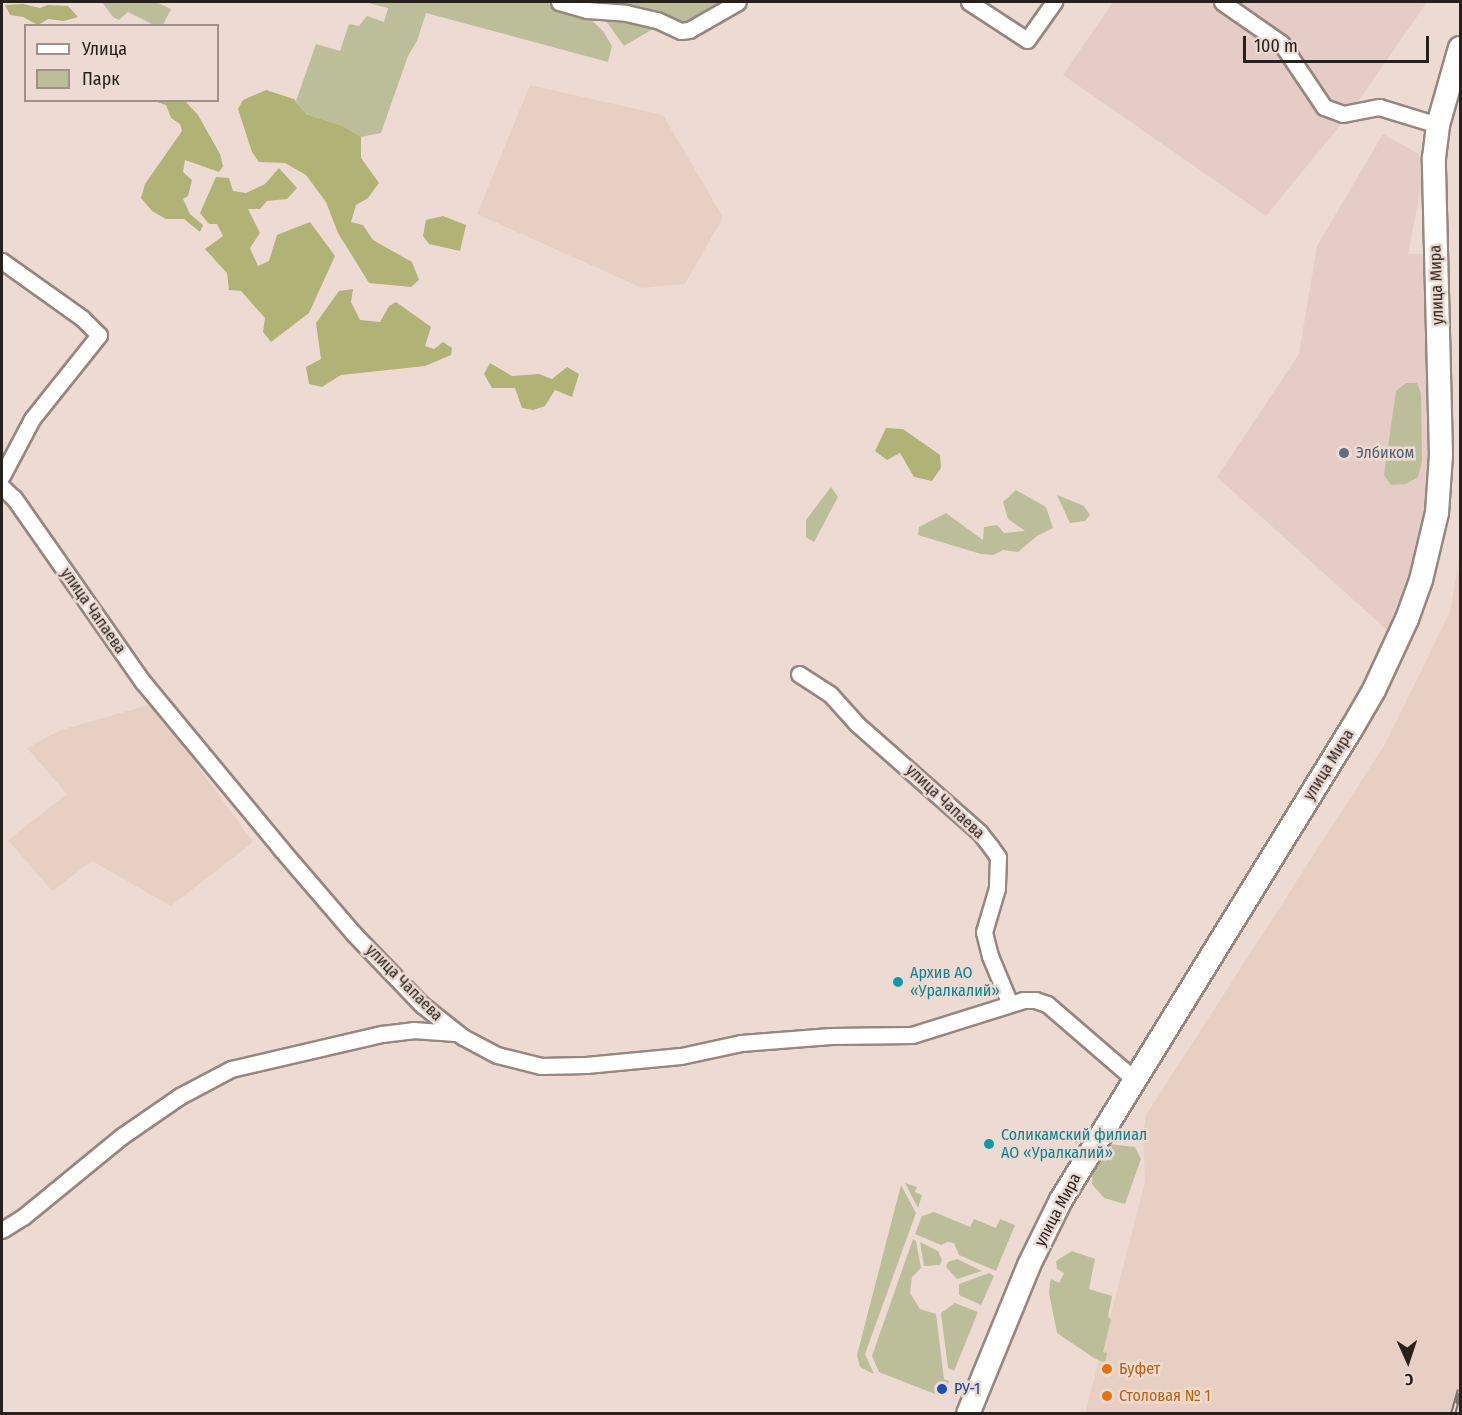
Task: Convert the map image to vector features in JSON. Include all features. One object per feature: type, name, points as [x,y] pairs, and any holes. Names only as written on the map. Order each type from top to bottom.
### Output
[{"type":"highway","name":"улица Мира","points":[[968,1413],[1029,1265],[1061,1200],[1369,700],[1407,619],[1421,580],[1437,513],[1441,455],[1434,159],[1438,125],[1461,48]]},
{"type":"street","points":[[559,2],[587,10],[626,13],[657,20],[681,31],[689,30],[738,2]]},
{"type":"street","points":[[969,2],[1027,40],[1054,2]]},
{"type":"street","points":[[1222,2],[1281,43],[1324,107],[1343,114],[1378,106],[1438,125]]},
{"type":"street","points":[[2,261],[82,318],[99,335],[32,419],[2,476]]},
{"type":"street","name":"улица Чапаева","points":[[2,487],[14,498],[143,682],[353,933],[421,1004],[455,1033],[497,1055],[541,1066],[586,1065],[681,1056],[741,1043],[831,1036],[912,1035],[1010,1004],[1035,1000],[1047,1004],[1135,1080]]},
{"type":"street","name":"улица Чапаева","points":[[799,674],[830,694],[857,724],[980,833],[991,846],[998,857],[997,888],[984,933],[990,956],[1010,1004]]},
{"type":"street","points":[[2,1230],[23,1217],[132,1129],[180,1096],[231,1069],[382,1034],[413,1030],[455,1033]]},
{"type":"shaded area","points":[[1113,2],[1427,2],[1348,116],[1266,216],[1063,75]]},
{"type":"shaded area","points":[[530,85],[663,115],[723,217],[685,284],[642,288],[477,214]]},
{"type":"shaded area","points":[[1383,134],[1419,154],[1423,177],[1408,254],[1428,254],[1436,467],[1421,537],[1388,631],[1217,477],[1299,354],[1317,246]]},
{"type":"shaded area","points":[[1460,555],[1460,1413],[1085,1414],[1145,1182],[1143,1134],[1146,1115],[1385,744],[1450,612]]},
{"type":"shaded area","points":[[152,704],[253,842],[171,906],[92,861],[52,891],[8,840],[67,794],[27,748],[61,730]]},
{"type":"green space","points":[[102,2],[156,2],[171,9],[164,24],[152,24],[128,12],[119,20],[113,17]]},
{"type":"green space","points":[[365,2],[544,2],[585,14],[603,31],[612,46],[608,62],[426,13],[381,133],[361,137],[343,126],[306,114],[296,101],[316,44],[340,51],[349,24],[359,26],[367,16],[384,22],[388,8]]},
{"type":"green space","points":[[572,2],[722,2],[693,22],[677,24]]},
{"type":"green space","points":[[23,4],[40,8],[48,5],[68,6],[78,17],[64,21],[48,19],[36,24],[23,17],[10,15],[5,5]]},
{"type":"green space","points":[[614,16],[658,26],[624,46],[603,17]]},
{"type":"green space","points":[[266,90],[294,99],[306,114],[343,126],[361,137],[361,158],[379,183],[368,198],[356,205],[351,222],[363,225],[373,240],[412,262],[419,280],[411,287],[369,283],[338,233],[326,202],[306,175],[285,163],[259,162],[252,152],[238,109],[243,100]]},
{"type":"green space","points":[[157,102],[186,102],[198,115],[220,154],[223,166],[219,172],[185,160],[183,172],[192,180],[188,196],[183,199],[190,214],[203,225],[200,232],[184,219],[166,219],[152,211],[141,198],[145,184],[182,131],[180,124],[171,118],[166,105]]},
{"type":"green space","points":[[279,168],[297,188],[287,199],[267,201],[260,209],[248,209],[260,233],[250,248],[258,266],[269,261],[277,235],[310,222],[335,256],[309,313],[271,342],[263,332],[265,318],[241,291],[229,290],[227,273],[205,249],[223,236],[217,224],[209,224],[200,213],[216,177],[229,178],[233,191],[246,193],[265,184]]},
{"type":"green space","points":[[443,216],[466,225],[460,251],[429,244],[423,236],[426,220]]},
{"type":"green space","points":[[353,289],[351,302],[360,320],[380,322],[389,306],[396,302],[431,327],[425,346],[434,349],[443,342],[452,348],[451,355],[425,366],[341,375],[322,387],[309,384],[306,367],[321,359],[316,323],[339,291]]},
{"type":"green space","points":[[490,363],[512,376],[539,374],[552,379],[567,367],[579,374],[572,397],[555,390],[545,406],[533,410],[522,408],[515,388],[492,388],[484,374]]},
{"type":"green space","points":[[1406,383],[1417,383],[1421,394],[1422,461],[1418,477],[1406,484],[1391,485],[1384,475],[1396,391]]},
{"type":"green space","points":[[886,428],[903,429],[940,455],[941,468],[932,481],[914,477],[900,453],[887,460],[875,451]]},
{"type":"green space","points":[[831,487],[838,497],[814,542],[806,537],[806,520]]},
{"type":"green space","points":[[1016,490],[1046,507],[1053,528],[1037,536],[1018,552],[1003,550],[993,555],[981,554],[918,535],[919,527],[946,513],[983,540],[984,527],[997,525],[1004,533],[1025,531],[1008,519],[1003,502]]},
{"type":"green space","points":[[1057,495],[1084,506],[1090,515],[1085,521],[1070,523]]},
{"type":"green space","points":[[1109,1144],[1135,1147],[1141,1159],[1125,1204],[1104,1198],[1092,1184],[1093,1166]]},
{"type":"green space","points":[[905,1183],[917,1187],[915,1192],[922,1195],[918,1208]]},
{"type":"green space","points":[[901,1185],[916,1213],[865,1354],[874,1374],[860,1367],[857,1355]]},
{"type":"green space","points":[[934,1212],[970,1227],[974,1219],[996,1228],[1000,1219],[1015,1225],[996,1271],[959,1255],[954,1243],[947,1242],[941,1245],[915,1234],[922,1216]]},
{"type":"green space","points":[[913,1239],[916,1241],[921,1268],[912,1277],[910,1293],[920,1309],[936,1314],[944,1379],[949,1381],[948,1385],[940,1382],[935,1394],[879,1372],[872,1356]]},
{"type":"green space","points":[[920,1242],[938,1251],[942,1260],[940,1265],[924,1266]]},
{"type":"green space","points":[[1072,1251],[1095,1259],[1089,1289],[1112,1296],[1108,1317],[1111,1319],[1103,1352],[1107,1353],[1105,1363],[1057,1333],[1049,1293],[1050,1282],[1051,1279],[1059,1283],[1064,1273],[1057,1269],[1056,1261]]},
{"type":"green space","points":[[957,1259],[982,1271],[957,1279],[946,1267],[948,1262]]},
{"type":"green space","points":[[989,1273],[994,1276],[981,1305],[959,1295],[959,1284]]},
{"type":"green space","points":[[955,1303],[978,1312],[954,1371],[948,1368],[941,1313]]},
{"type":"railway","points":[[1453,1414],[1460,1390]]},
{"type":"place","name":"Элбиком","points":[[1344,453]]},
{"type":"place","name":"Архив АО «Уралкалий»","points":[[898,982]]},
{"type":"place","name":"Соликамский филиал АО «Уралкалий»","points":[[989,1144]]},
{"type":"place","name":"Буфет","points":[[1107,1369]]},
{"type":"place","name":"РУ-1","points":[[942,1389]]},
{"type":"place","name":"Столовая № 1","points":[[1107,1396]]}]
